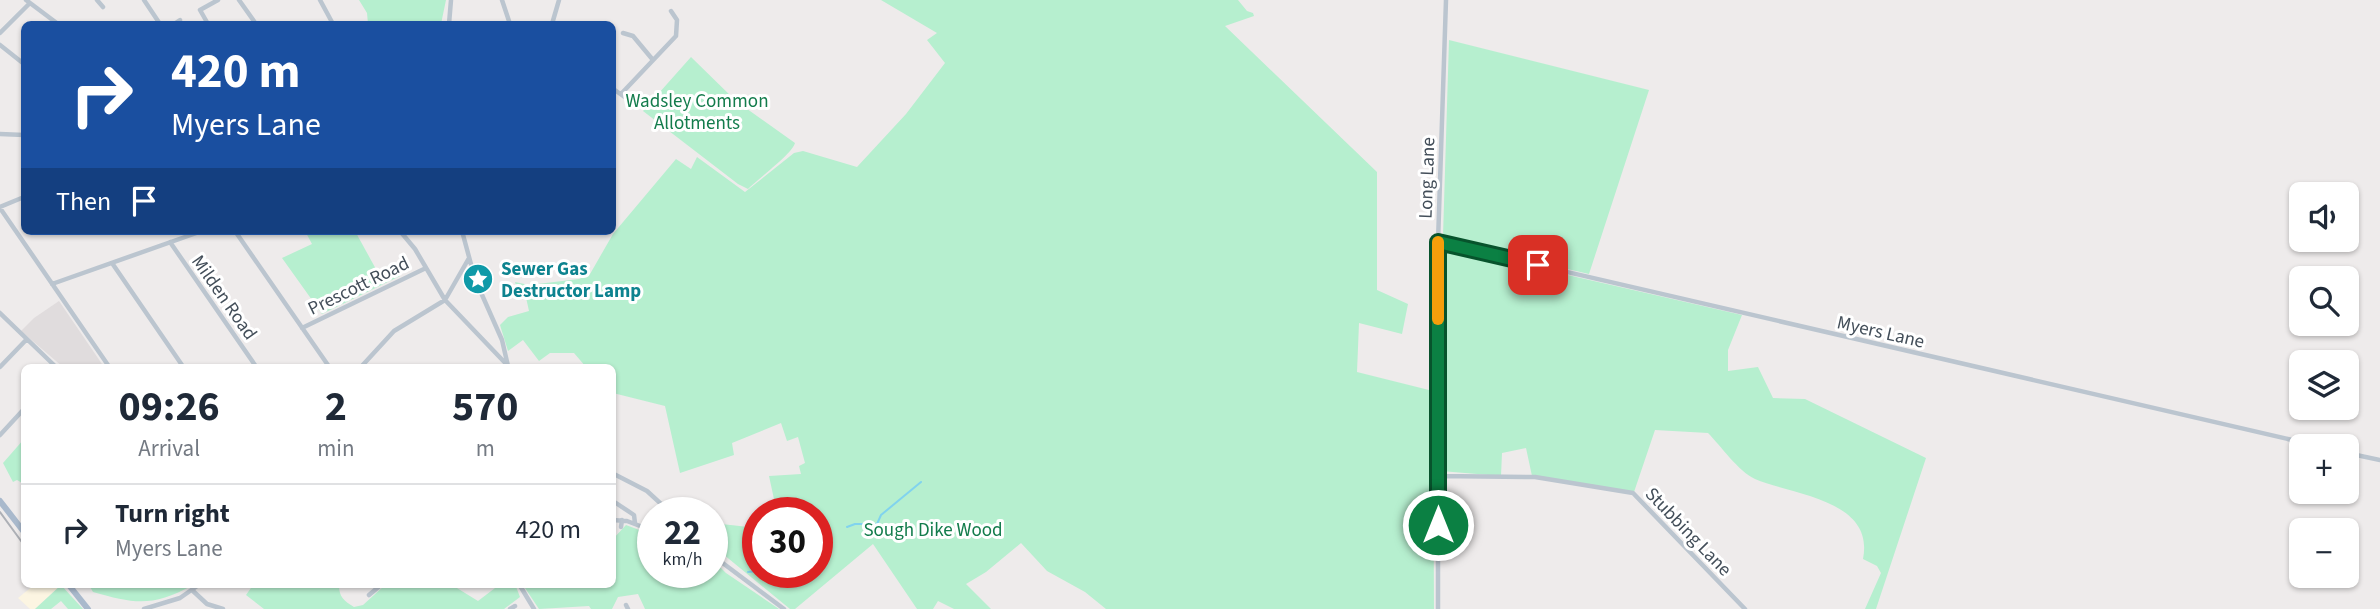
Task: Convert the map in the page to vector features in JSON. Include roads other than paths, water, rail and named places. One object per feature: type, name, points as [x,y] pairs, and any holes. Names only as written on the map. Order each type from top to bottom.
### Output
[{"type":"main road","points":[[0,500],[21,528]]},
{"type":"main road","points":[[71,588],[88,609]]},
{"type":"street","points":[[0,33],[29,3],[37,0]]},
{"type":"street","points":[[97,0],[103,7]]},
{"type":"street","points":[[144,0],[158,21]]},
{"type":"street","points":[[206,21],[200,10],[218,0]]},
{"type":"street","points":[[239,0],[254,21]]},
{"type":"street","points":[[320,0],[331,21]]},
{"type":"street","points":[[449,21],[451,0]]},
{"type":"street","points":[[502,0],[509,21]]},
{"type":"street","points":[[553,21],[559,0]]},
{"type":"street","name":"Long Lane","points":[[1438,609],[1438,242],[1446,0]]},
{"type":"street","points":[[29,3],[54,21]]},
{"type":"street","points":[[616,91],[623,96],[677,32],[677,20],[671,11]]},
{"type":"street","points":[[623,33],[633,36],[653,60]]},
{"type":"street","points":[[0,45],[21,62]]},
{"type":"street","points":[[0,134],[21,135]]},
{"type":"street","points":[[21,198],[0,208],[107,364]]},
{"type":"street","points":[[52,284],[190,235]]},
{"type":"street","points":[[238,235],[327,364]]},
{"type":"street","points":[[403,235],[445,299],[506,364]]},
{"type":"street","points":[[463,235],[475,279],[509,364]]},
{"type":"street","name":"Milden Road","points":[[170,242],[254,364]]},
{"type":"street","name":"Myers Lane","points":[[1438,242],[2289,439]]},
{"type":"street","points":[[364,364],[394,331],[445,299],[469,258]]},
{"type":"street","points":[[112,263],[181,364]]},
{"type":"street","name":"Prescott Road","points":[[302,328],[426,268]]},
{"type":"street","points":[[0,313],[53,364]]},
{"type":"street","points":[[0,367],[26,340]]},
{"type":"street","points":[[0,435],[21,412]]},
{"type":"street","points":[[2359,456],[2380,460]]},
{"type":"street","points":[[616,475],[654,497]]},
{"type":"street","name":"Stubbing Lane","points":[[1438,475],[1535,477],[1633,493],[1745,609]]},
{"type":"street","points":[[616,503],[634,515],[635,523],[616,520]]},
{"type":"street","points":[[621,527],[622,520]]},
{"type":"street","points":[[728,567],[783,609]]},
{"type":"street","points":[[145,609],[196,588]]},
{"type":"street","points":[[369,595],[377,588]]},
{"type":"street","points":[[521,588],[534,609]]},
{"type":"street","points":[[193,591],[207,604],[222,609]]},
{"type":"waterway","points":[[847,527],[855,524],[877,524],[881,515],[921,482]]},
{"type":"tram line","points":[[0,512],[21,541]]},
{"type":"place","name":"Sewer Gas Destructor Lamp","points":[[478,279]]},
{"type":"park label","name":"Wadsley Common Allotments","points":[[697,111]]},
{"type":"park label","name":"Sough Dike Wood","points":[[933,529]]}]
